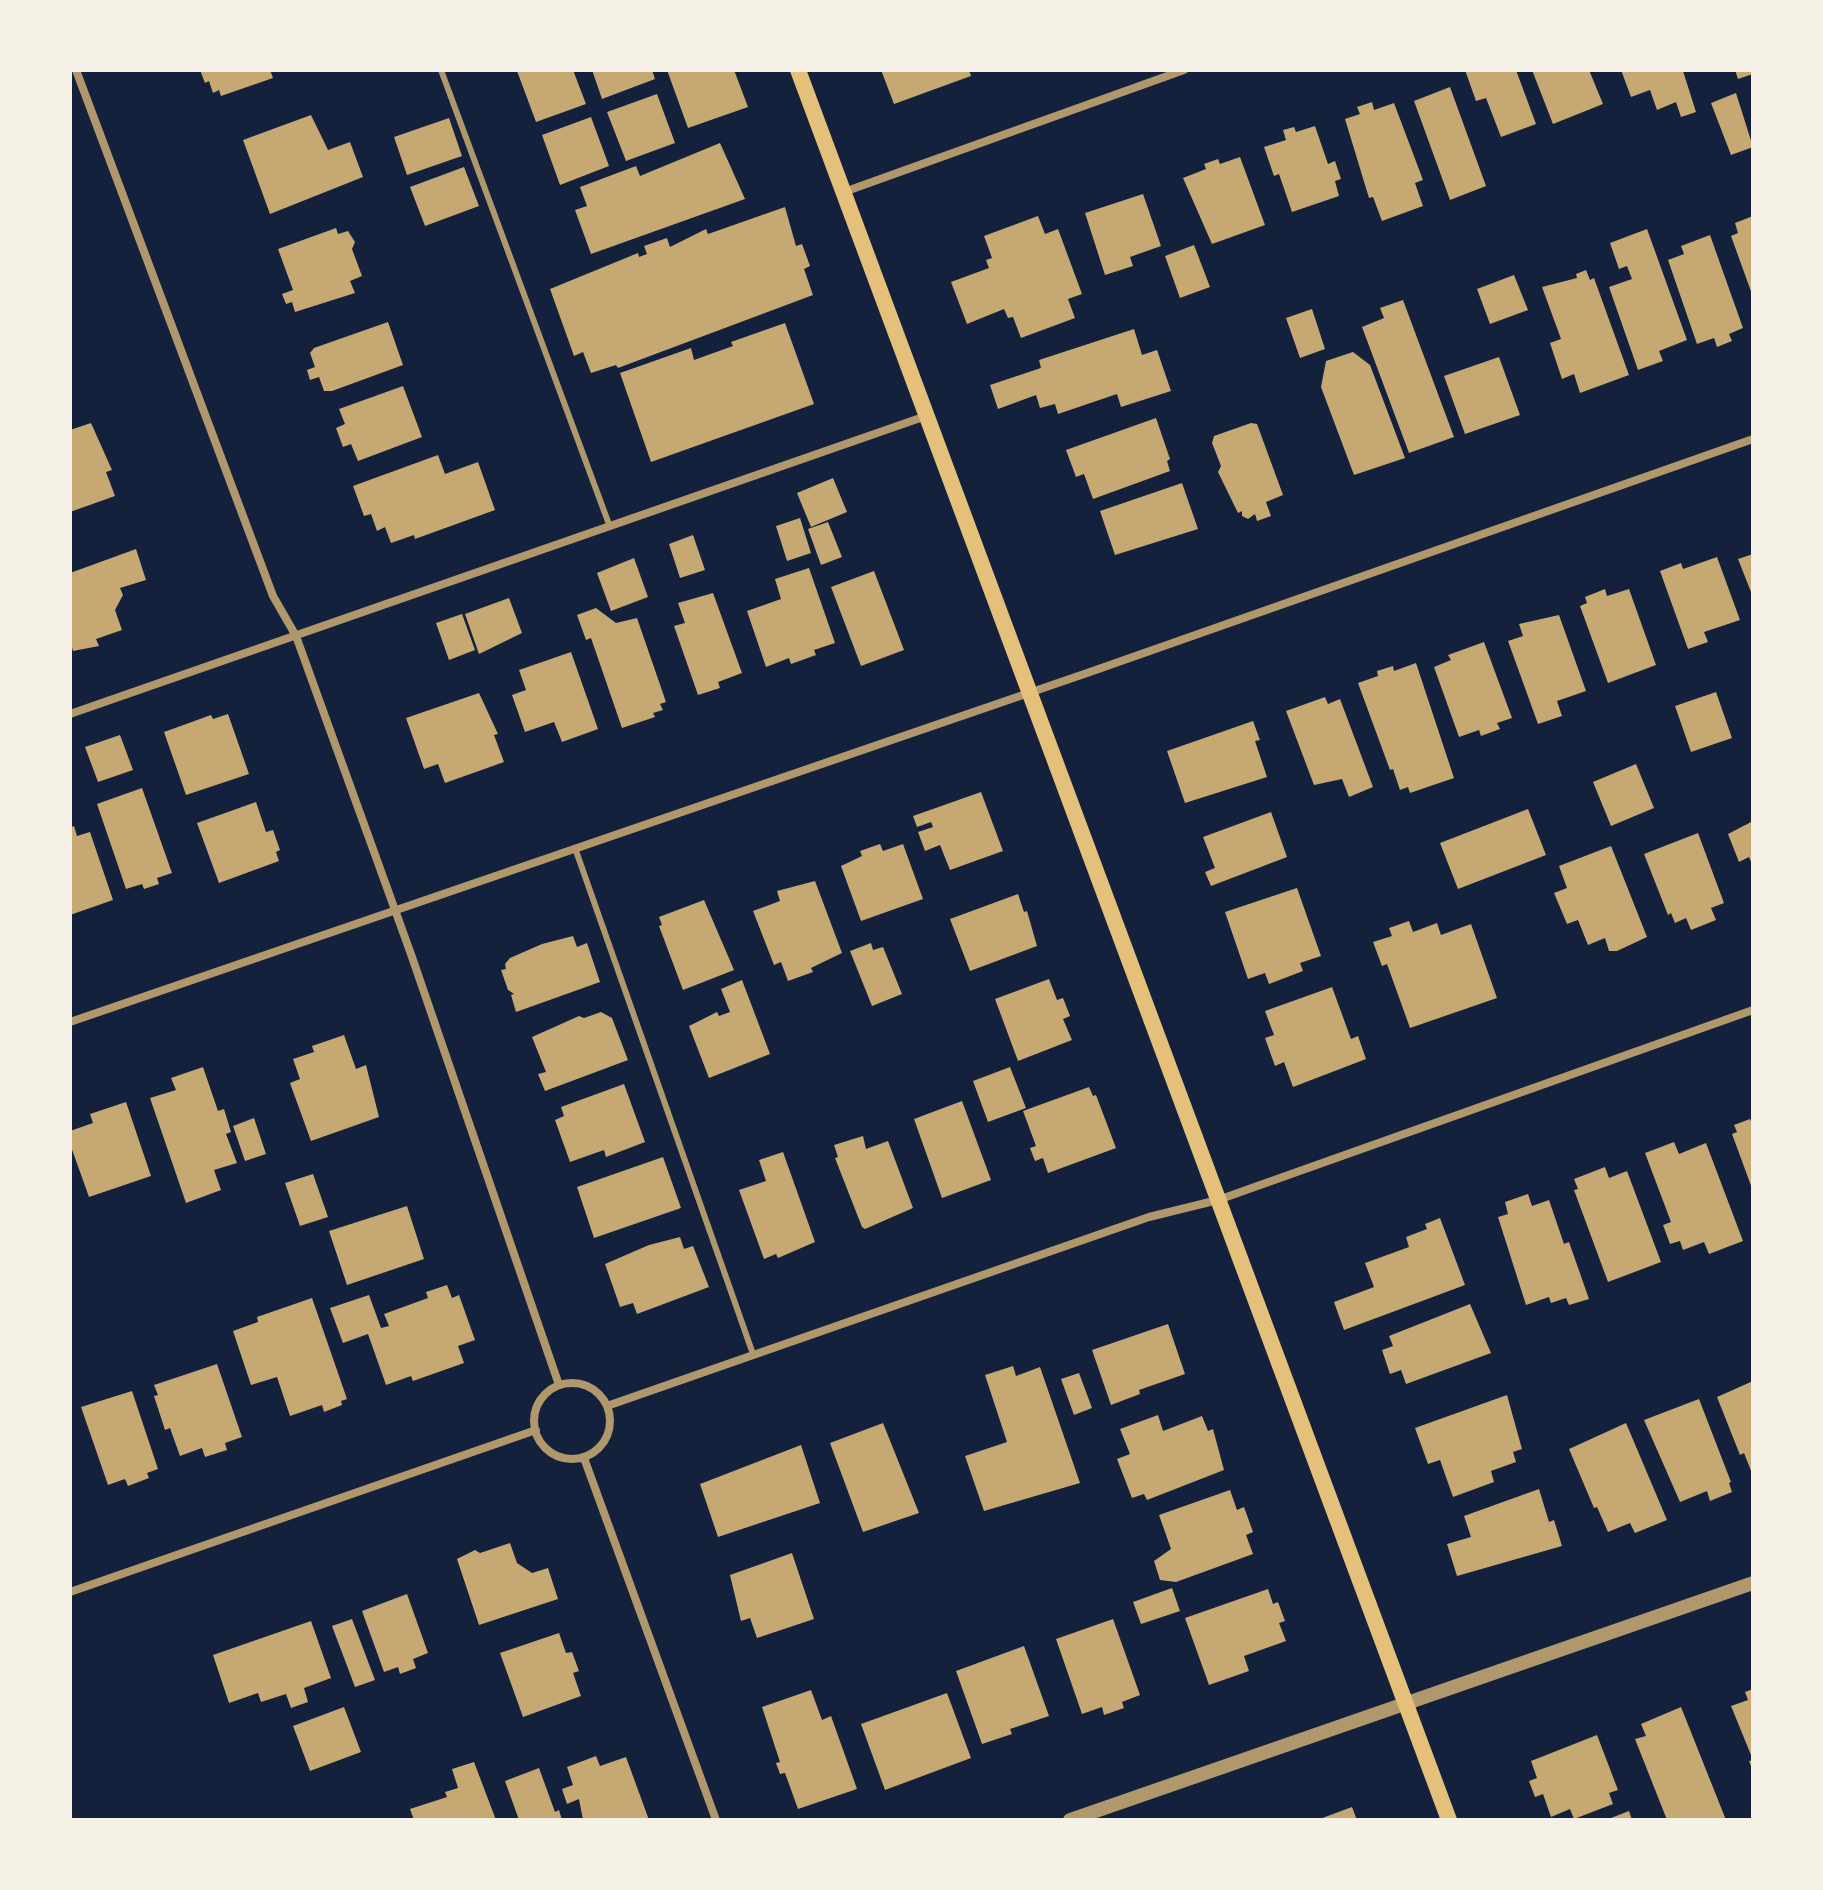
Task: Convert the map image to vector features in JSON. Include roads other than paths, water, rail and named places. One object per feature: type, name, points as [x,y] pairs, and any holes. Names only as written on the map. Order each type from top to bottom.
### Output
[{"type":"main road","points":[[798,70],[1449,1820]]},
{"type":"street","points":[[76,70],[273,596],[296,636],[395,910],[559,1385]]},
{"type":"street","points":[[843,193],[1184,70]]},
{"type":"street","points":[[70,714],[927,416]]},
{"type":"street","points":[[70,1022],[1030,692],[1753,439]]},
{"type":"street","points":[[607,1406],[1149,1217],[1218,1200],[1753,1010]]},
{"type":"street","points":[[559,1385],[585,1385],[596,1391],[607,1406],[611,1426],[600,1449],[584,1458],[554,1455],[544,1448],[536,1430],[535,1413],[539,1402],[559,1385]]},
{"type":"street","points":[[70,1592],[536,1430]]},
{"type":"street","points":[[584,1458],[716,1820]]},
{"type":"street","points":[[1070,1820],[1093,1816],[1753,1583]]},
{"type":"lane","points":[[441,70],[610,527]]},
{"type":"lane","points":[[575,848],[753,1354]]}]
